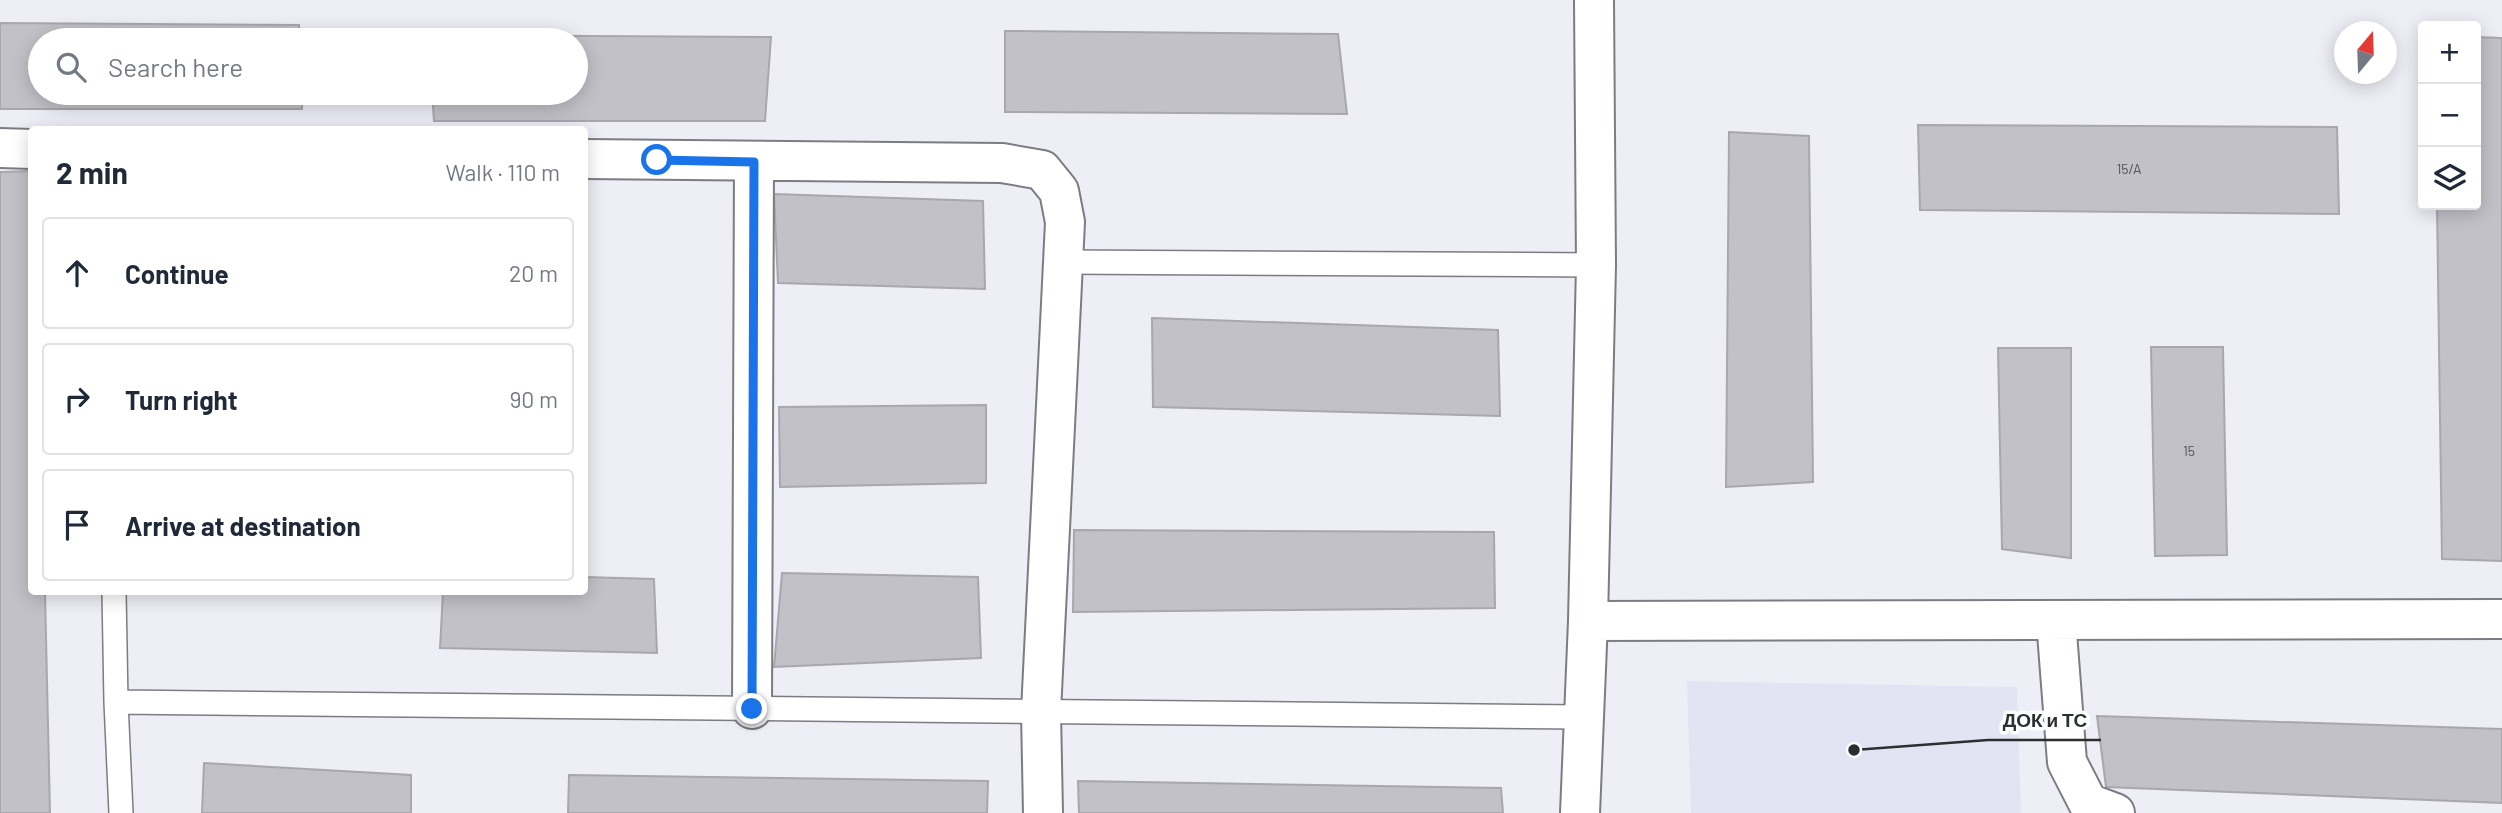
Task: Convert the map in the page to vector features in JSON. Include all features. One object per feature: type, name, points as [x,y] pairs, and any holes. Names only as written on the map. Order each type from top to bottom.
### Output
[{"type":"street","points":[[1580,813],[1588,621],[1596,265],[1594,0]]},
{"type":"street","points":[[0,148],[28,149]]},
{"type":"street","points":[[588,159],[1002,163],[1042,170],[1059,191],[1065,222],[1041,712],[1043,813]]},
{"type":"street","points":[[752,709],[754,162]]},
{"type":"street","points":[[1588,621],[2502,619]]},
{"type":"street","points":[[2056,620],[2067,762],[2088,803],[2115,813]]},
{"type":"lane","points":[[1063,262],[1596,265]]},
{"type":"lane","points":[[114,595],[121,813]]},
{"type":"lane","points":[[116,702],[1584,717]]},
{"type":"shaded area","points":[[1687,681],[2017,687],[2021,813],[1691,813]]},
{"type":"building","points":[[0,23],[299,25],[299,28],[28,28],[28,105],[302,105],[302,109],[0,109]]},
{"type":"building","points":[[1005,31],[1338,34],[1347,114],[1005,112]]},
{"type":"building","points":[[588,36],[771,37],[765,121],[434,121],[433,105],[588,105]]},
{"type":"building","points":[[2481,37],[2502,38],[2502,561],[2442,559],[2437,210],[2481,210]]},
{"type":"building","points":[[1918,125],[2337,127],[2339,214],[1920,210]]},
{"type":"building","points":[[1729,132],[1809,136],[1813,482],[1726,487]]},
{"type":"building","points":[[28,171],[28,595],[45,595],[50,813],[0,813],[0,172]]},
{"type":"building","points":[[774,194],[983,201],[985,289],[778,283]]},
{"type":"building","points":[[1152,318],[1498,330],[1500,416],[1153,407]]},
{"type":"building","points":[[2151,347],[2223,347],[2227,555],[2155,556]]},
{"type":"building","points":[[1998,348],[2071,348],[2071,558],[2002,549]]},
{"type":"building","points":[[986,405],[986,483],[780,487],[779,407]]},
{"type":"building","points":[[1074,530],[1494,532],[1495,608],[1073,612]]},
{"type":"building","points":[[782,573],[978,577],[981,658],[774,667]]},
{"type":"building","points":[[588,577],[654,579],[657,653],[440,648],[443,595],[588,595]]},
{"type":"building","points":[[2097,716],[2502,729],[2502,803],[2106,787]]},
{"type":"building","points":[[204,763],[411,775],[411,813],[202,813]]},
{"type":"building","points":[[569,775],[988,781],[987,813],[568,813]]},
{"type":"building","points":[[1078,781],[1501,788],[1503,813],[1079,813]]},
{"type":"place","name":"ДОК и ТС","points":[[1854,750]]},
{"type":"route","points":[[657,160],[754,162],[752,709]]}]
